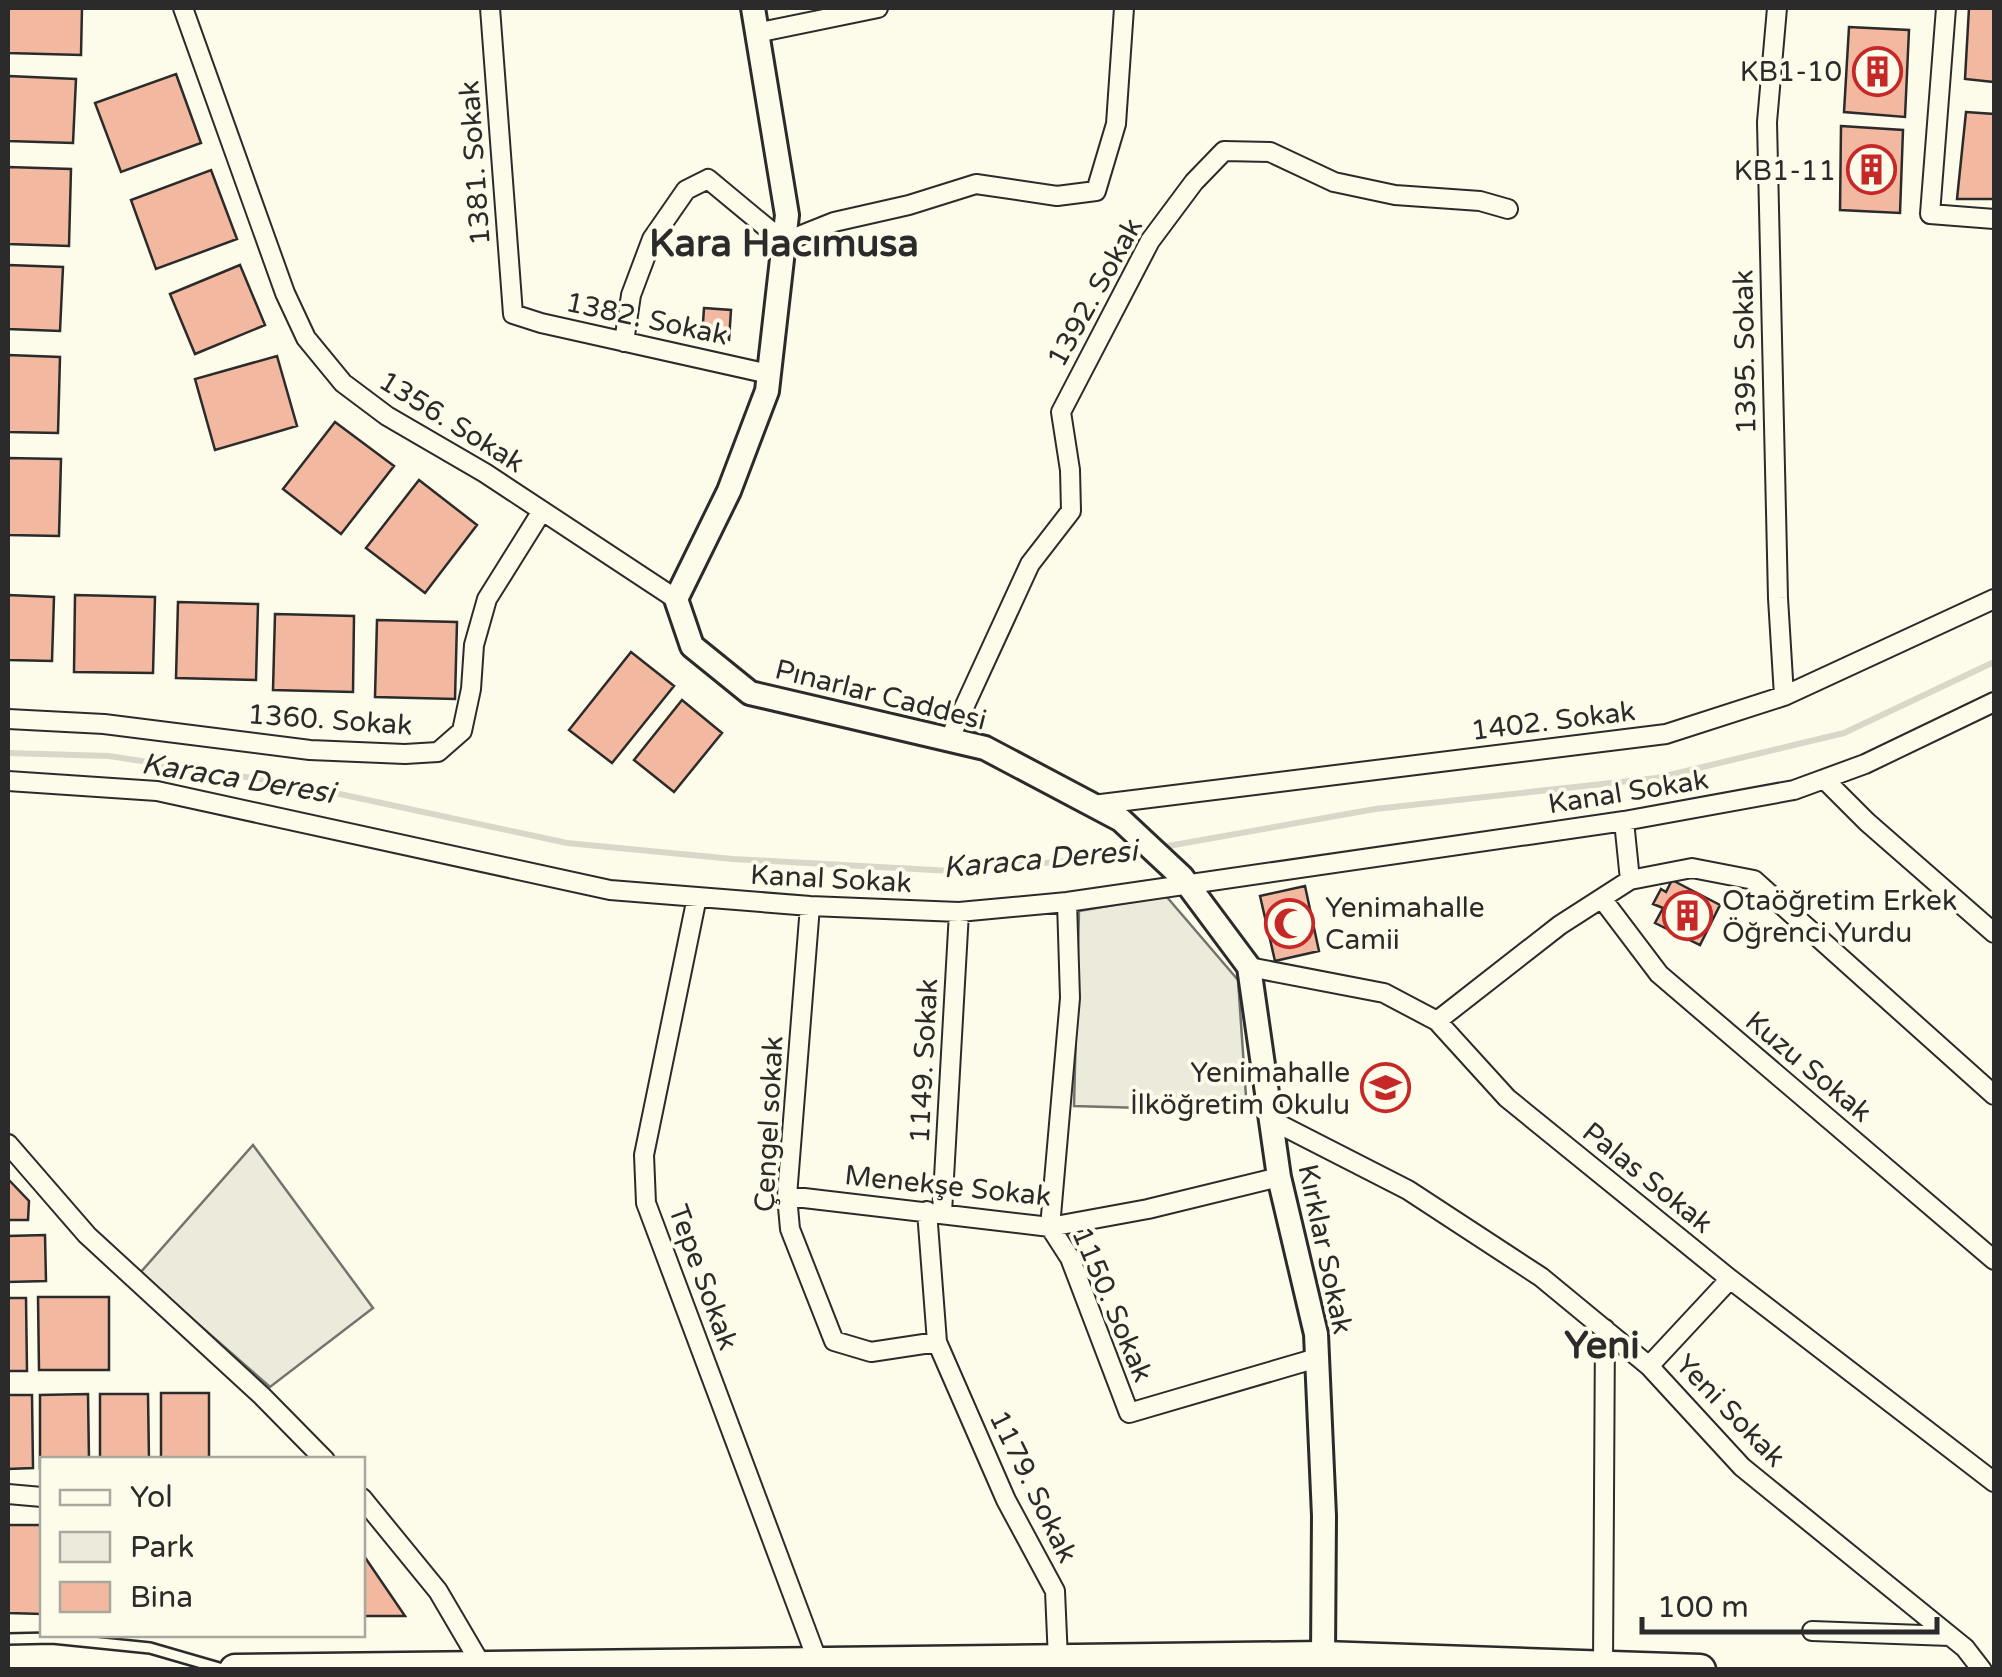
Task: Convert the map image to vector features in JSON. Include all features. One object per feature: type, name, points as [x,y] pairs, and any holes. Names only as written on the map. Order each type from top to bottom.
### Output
[{"type":"highway","points":[[234,1670],[1323,1657],[1700,1670]]},
{"type":"highway","points":[[633,1670],[675,1664]]},
{"type":"street","name":"1356. Sokak","points":[[182,8],[285,294],[306,338],[343,383],[387,416],[484,473],[676,599]]},
{"type":"street","name":"1381. Sokak","points":[[490,8],[513,314]]},
{"type":"street","points":[[676,599],[730,491],[767,391],[786,215],[754,8]]},
{"type":"street","points":[[756,33],[878,8]]},
{"type":"street","points":[[784,242],[834,222],[976,184],[1057,196],[1096,191],[1116,124],[1124,8]]},
{"type":"street","name":"1395. Sokak","points":[[1777,8],[1767,122],[1778,598],[1784,696]]},
{"type":"street","points":[[1946,8],[1930,214],[1994,219]]},
{"type":"street","name":"1392. Sokak","points":[[949,740],[1030,564],[1071,511],[1070,470],[1061,412],[1150,240],[1194,182],[1224,151],[1270,152],[1334,182],[1395,196],[1480,201],[1508,209]]},
{"type":"street","points":[[624,342],[631,295],[652,239],[686,190],[708,179],[784,242]]},
{"type":"street","name":"1382. Sokak","points":[[513,314],[769,374]]},
{"type":"street","name":"1360. Sokak","points":[[8,719],[104,724],[310,750],[438,752],[462,731],[474,645],[487,599],[542,511]]},
{"type":"street","name":"Pınarlar Caddesi","points":[[676,599],[692,646],[750,694],[985,748],[1121,820],[1185,881]]},
{"type":"street","name":"1402. Sokak","points":[[1094,805],[1666,734],[1784,696],[1994,600]]},
{"type":"street","name":"Kanal Sokak","points":[[8,781],[157,791],[610,890],[810,906],[959,912],[1068,902],[1185,881],[1624,821],[1794,790],[1864,764],[1993,705]]},
{"type":"street","points":[[1825,780],[1994,933]]},
{"type":"street","points":[[1624,821],[1630,880]]},
{"type":"street","points":[[1437,1020],[1560,925],[1630,880],[1692,868],[1754,880],[1994,1095]]},
{"type":"street","name":"Kırklar Sokak","points":[[1185,881],[1249,967],[1279,1177],[1316,1334],[1324,1516],[1323,1657]]},
{"type":"street","name":"Tepe Sokak","points":[[698,897],[644,1156],[646,1203],[818,1662]]},
{"type":"street","name":"Kuzu Sokak","points":[[1603,900],[1659,974],[1994,1260]]},
{"type":"street","name":"1150. Sokak","points":[[1068,902],[1070,998],[1050,1227],[1070,1258],[1130,1413],[1317,1358]]},
{"type":"street","name":"Çengel sokak","points":[[810,906],[787,1196],[790,1229],[834,1341],[871,1352],[937,1342]]},
{"type":"street","name":"1149. Sokak","points":[[935,1212],[959,912]]},
{"type":"street","name":"Palas Sokak","points":[[1249,967],[1384,993],[1437,1020],[1507,1098],[1730,1279],[1994,1482]]},
{"type":"street","name":"Yeni Sokak","points":[[1270,1120],[1408,1190],[1540,1277],[1650,1366],[1742,1466],[1950,1636],[1982,1670]]},
{"type":"street","points":[[8,1144],[87,1235],[262,1396],[321,1457]]},
{"type":"street","name":"Menekşe Sokak","points":[[787,1196],[1050,1227],[1148,1209],[1279,1177]]},
{"type":"street","points":[[935,1212],[937,1342]]},
{"type":"street","points":[[1650,1366],[1730,1279]]},
{"type":"street","points":[[1602,1665],[1605,1329]]},
{"type":"street","name":"1179. Sokak","points":[[937,1342],[1006,1500],[1055,1591],[1058,1660]]},
{"type":"street","points":[[8,1494],[40,1497]]},
{"type":"street","points":[[365,1502],[438,1591],[482,1666]]},
{"type":"street","points":[[1812,1631],[1950,1636]]},
{"type":"lane","points":[[8,1639],[52,1638],[150,1648],[226,1670]]},
{"type":"green space","points":[[1166,896],[1238,980],[1247,1111],[1074,1106],[1079,911]]},
{"type":"green space","points":[[253,1145],[373,1308],[270,1387],[140,1273]]},
{"type":"building","points":[[8,8],[82,8],[81,55],[8,53]]},
{"type":"building","points":[[1969,8],[1994,8],[1994,82],[1965,79]]},
{"type":"building","name":"KB1-10","points":[[1849,27],[1909,30],[1905,117],[1844,112]]},
{"type":"building","points":[[176,74],[201,143],[121,172],[95,103]]},
{"type":"building","points":[[8,76],[76,79],[73,143],[8,141]]},
{"type":"building","points":[[1966,112],[1994,114],[1994,199],[1957,199]]},
{"type":"building","name":"KB1-11","points":[[1841,126],[1903,130],[1900,213],[1840,210]]},
{"type":"building","points":[[8,167],[71,169],[69,246],[8,244]]},
{"type":"building","points":[[211,170],[237,239],[156,269],[131,200]]},
{"type":"building","points":[[8,265],[63,267],[60,331],[8,329]]},
{"type":"building","points":[[240,265],[265,325],[195,354],[170,294]]},
{"type":"building","points":[[704,308],[731,310],[729,340],[702,338]]},
{"type":"building","points":[[8,355],[60,357],[58,433],[8,432]]},
{"type":"building","points":[[277,356],[297,426],[215,450],[195,379]]},
{"type":"building","points":[[335,422],[394,466],[341,534],[283,489]]},
{"type":"building","points":[[8,458],[61,459],[59,536],[8,535]]},
{"type":"building","points":[[419,480],[477,525],[425,593],[366,548]]},
{"type":"building","points":[[8,595],[54,597],[52,661],[8,660]]},
{"type":"building","points":[[75,595],[155,597],[153,673],[74,672]]},
{"type":"building","points":[[178,602],[258,604],[256,680],[176,678]]},
{"type":"building","points":[[275,614],[354,616],[353,692],[273,690]]},
{"type":"building","points":[[377,620],[457,622],[455,699],[375,697]]},
{"type":"building","points":[[631,652],[674,686],[612,763],[569,730]]},
{"type":"building","points":[[682,700],[722,733],[674,792],[634,760]]},
{"type":"building","name":"Otaöğretim Erkek Öğrenci Yurdu","points":[[1672,880],[1720,905],[1700,945],[1655,923],[1663,908],[1653,904],[1661,889],[1666,892]]},
{"type":"building","name":"Yenimahalle Camii","points":[[1305,886],[1319,951],[1275,961],[1260,896]]},
{"type":"building","points":[[8,1179],[29,1201],[28,1220],[8,1220]]},
{"type":"building","points":[[45,1235],[46,1281],[8,1282],[8,1236]]},
{"type":"building","points":[[38,1297],[109,1297],[109,1370],[39,1370]]},
{"type":"building","points":[[8,1298],[26,1298],[27,1371],[8,1371]]},
{"type":"building","points":[[161,1393],[209,1393],[209,1457],[161,1457]]},
{"type":"building","points":[[88,1394],[89,1457],[40,1457],[40,1395]]},
{"type":"building","points":[[100,1394],[148,1394],[149,1457],[100,1457]]},
{"type":"building","points":[[8,1395],[32,1395],[33,1468],[8,1469]]},
{"type":"building","points":[[8,1525],[40,1525],[40,1614],[8,1613]]},
{"type":"building","points":[[365,1557],[405,1616],[365,1616]]},
{"type":"waterway","name":"Karaca Deresi","points":[[1157,848],[1375,809],[1657,778],[1844,733],[1994,662]]},
{"type":"waterway","name":"Karaca Deresi","points":[[8,753],[109,756],[298,785],[567,843],[733,859],[952,871],[1101,858],[1145,850]]},
{"type":"place","name":"KB1-10","points":[[1877,71]]},
{"type":"place","name":"KB1-11","points":[[1871,170]]},
{"type":"place","name":"Otaöğretim Erkek Öğrenci Yurdu","points":[[1687,916]]},
{"type":"place","name":"Yenimahalle Camii","points":[[1290,923]]},
{"type":"place","name":"Yenimahalle İlköğretim Okulu","points":[[1385,1088]]},
{"type":"district","name":"Kara Hacımusa","points":[[784,243]]},
{"type":"district","name":"Yeni","points":[[1602,1345]]}]
